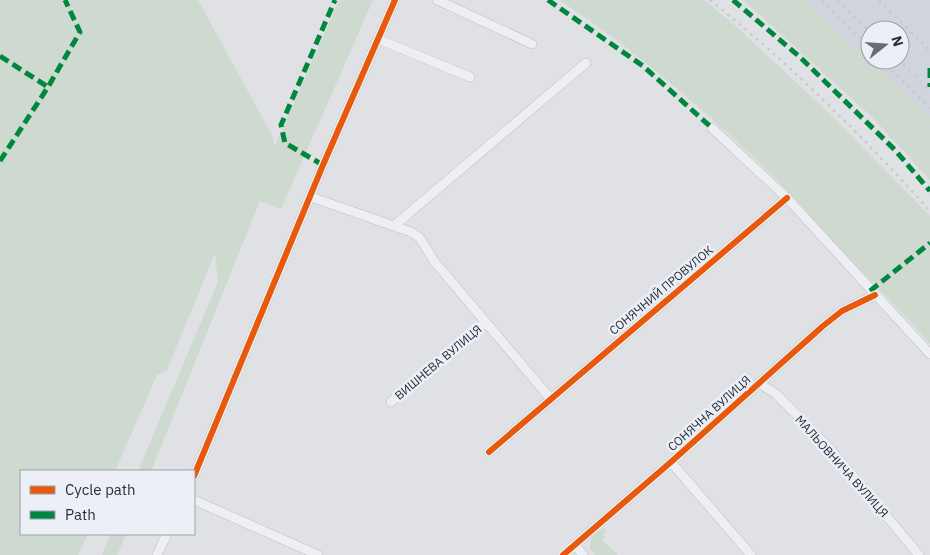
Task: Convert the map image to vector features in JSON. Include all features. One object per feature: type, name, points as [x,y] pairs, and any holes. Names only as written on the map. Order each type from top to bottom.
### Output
[{"type":"street","points":[[195,474],[396,0]]},
{"type":"street","points":[[437,0],[532,44]]},
{"type":"street","points":[[378,39],[470,76]]},
{"type":"street","points":[[395,226],[586,63]]},
{"type":"street","points":[[712,128],[787,198],[930,354]]},
{"type":"street","points":[[311,197],[395,226],[420,238],[434,261],[550,398]]},
{"type":"street","name":"СОНЯЧНИЙ ПРОВУЛОК","points":[[489,452],[550,398],[787,198]]},
{"type":"street","name":"СОНЯЧНА ВУЛИЦЯ","points":[[563,555],[672,462],[823,326],[842,311],[874,295]]},
{"type":"street","name":"ВИШНЕВА ВУЛИЦЯ","points":[[391,402],[486,322]]},
{"type":"street","name":"МАЛЬОВНИЧА ВУЛИЦЯ","points":[[759,384],[776,394],[831,450],[919,555]]},
{"type":"street","points":[[672,462],[751,555]]},
{"type":"street","points":[[195,500],[316,555]]},
{"type":"street","points":[[157,555],[167,535]]},
{"type":"street","points":[[575,545],[583,555]]},
{"type":"shaded area","points":[[0,0],[198,0],[274,139],[274,148],[339,0],[373,0],[281,209],[260,201],[151,470],[138,470],[218,282],[215,253],[167,370],[157,375],[115,470],[20,470],[20,535],[88,535],[78,555],[0,555]]},
{"type":"shaded area","points":[[559,0],[704,0],[737,27],[831,115],[930,216],[930,344],[791,194],[737,141],[651,67]]},
{"type":"shaded area","points":[[743,0],[805,0],[860,52],[860,70],[879,70],[930,118],[930,180],[872,117]]},
{"type":"shaded area","points":[[805,0],[930,0],[930,118],[879,70],[910,70],[910,20],[860,20],[860,52]]},
{"type":"shaded area","points":[[604,528],[607,531],[603,535],[605,538],[602,540],[618,555],[595,555],[590,549],[591,538]]},
{"type":"shaded area","points":[[111,535],[126,535],[117,555],[102,555]]},
{"type":"railway","points":[[710,0],[797,75],[878,155],[930,211]]},
{"type":"railway","points":[[822,0],[860,39]]},
{"type":"railway","points":[[838,0],[860,22]]},
{"type":"railway","points":[[879,0],[930,51]]},
{"type":"railway","points":[[891,70],[930,108]]},
{"type":"railway","points":[[908,70],[930,91]]},
{"type":"marked path","points":[[0,161],[48,87],[80,32],[65,0]]},
{"type":"marked path","points":[[323,165],[285,143],[281,125],[335,0]]},
{"type":"marked path","points":[[548,0],[643,66],[712,128]]},
{"type":"marked path","points":[[733,0],[801,58],[895,150],[930,191]]},
{"type":"marked path","points":[[0,56],[48,87]]},
{"type":"marked path","points":[[930,68],[930,87]]},
{"type":"marked path","points":[[870,291],[930,243]]},
{"type":"cycle path","points":[[195,474],[323,165],[395,0]]},
{"type":"cycle path","points":[[489,452],[787,198]]},
{"type":"cycle path","points":[[563,555],[671,462],[823,326],[842,311],[875,295]]}]
